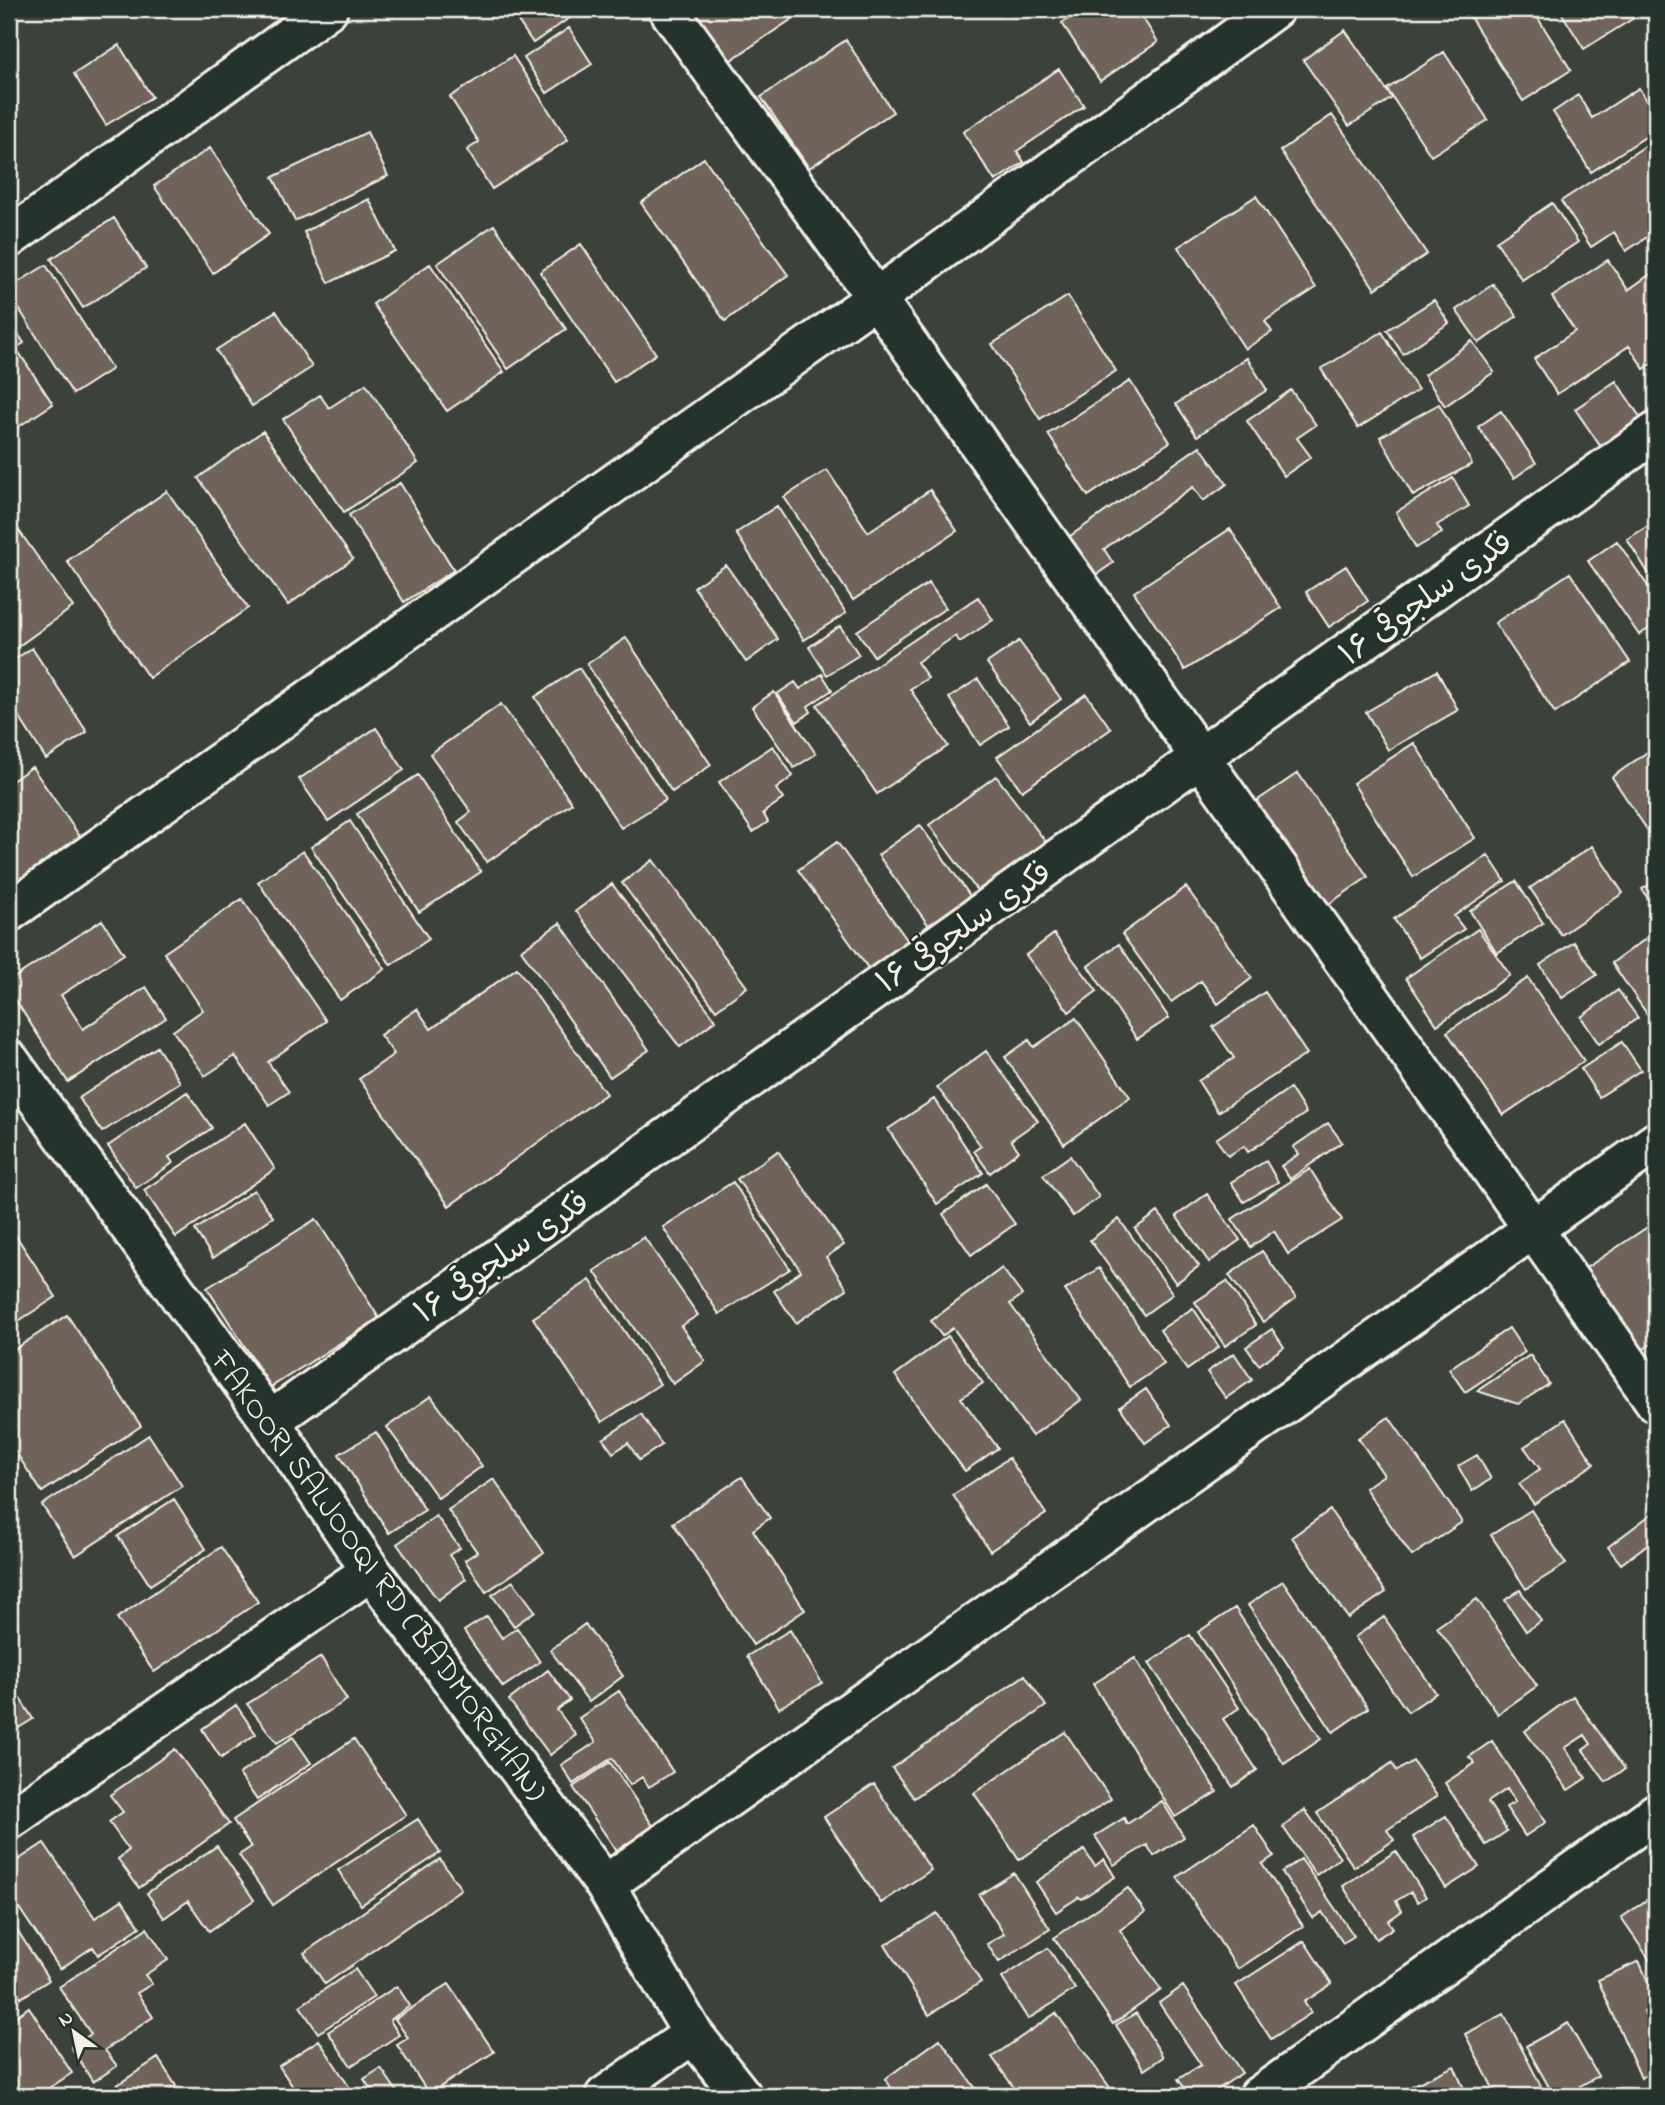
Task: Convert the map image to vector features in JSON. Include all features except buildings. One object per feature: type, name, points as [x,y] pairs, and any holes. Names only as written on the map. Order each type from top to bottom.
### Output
[{"type":"street","points":[[9,238],[328,9]]},
{"type":"street","points":[[668,9],[876,298],[1656,1403]]},
{"type":"street","points":[[9,912],[876,298],[1274,9]]},
{"type":"street","name":"فکری سلجوقی ۱۶","points":[[270,1421],[1656,432]]},
{"type":"street","name":"FAKOORI SALJOOQI RD (BADMORGHAN)","points":[[14,1079],[270,1421],[371,1571],[605,1885],[693,2034],[742,2096]]},
{"type":"street","points":[[605,1885],[1656,1142]]},
{"type":"street","points":[[9,1820],[371,1571]]},
{"type":"street","points":[[1259,2096],[1656,1813]]},
{"type":"street","points":[[605,2096],[693,2034]]}]
